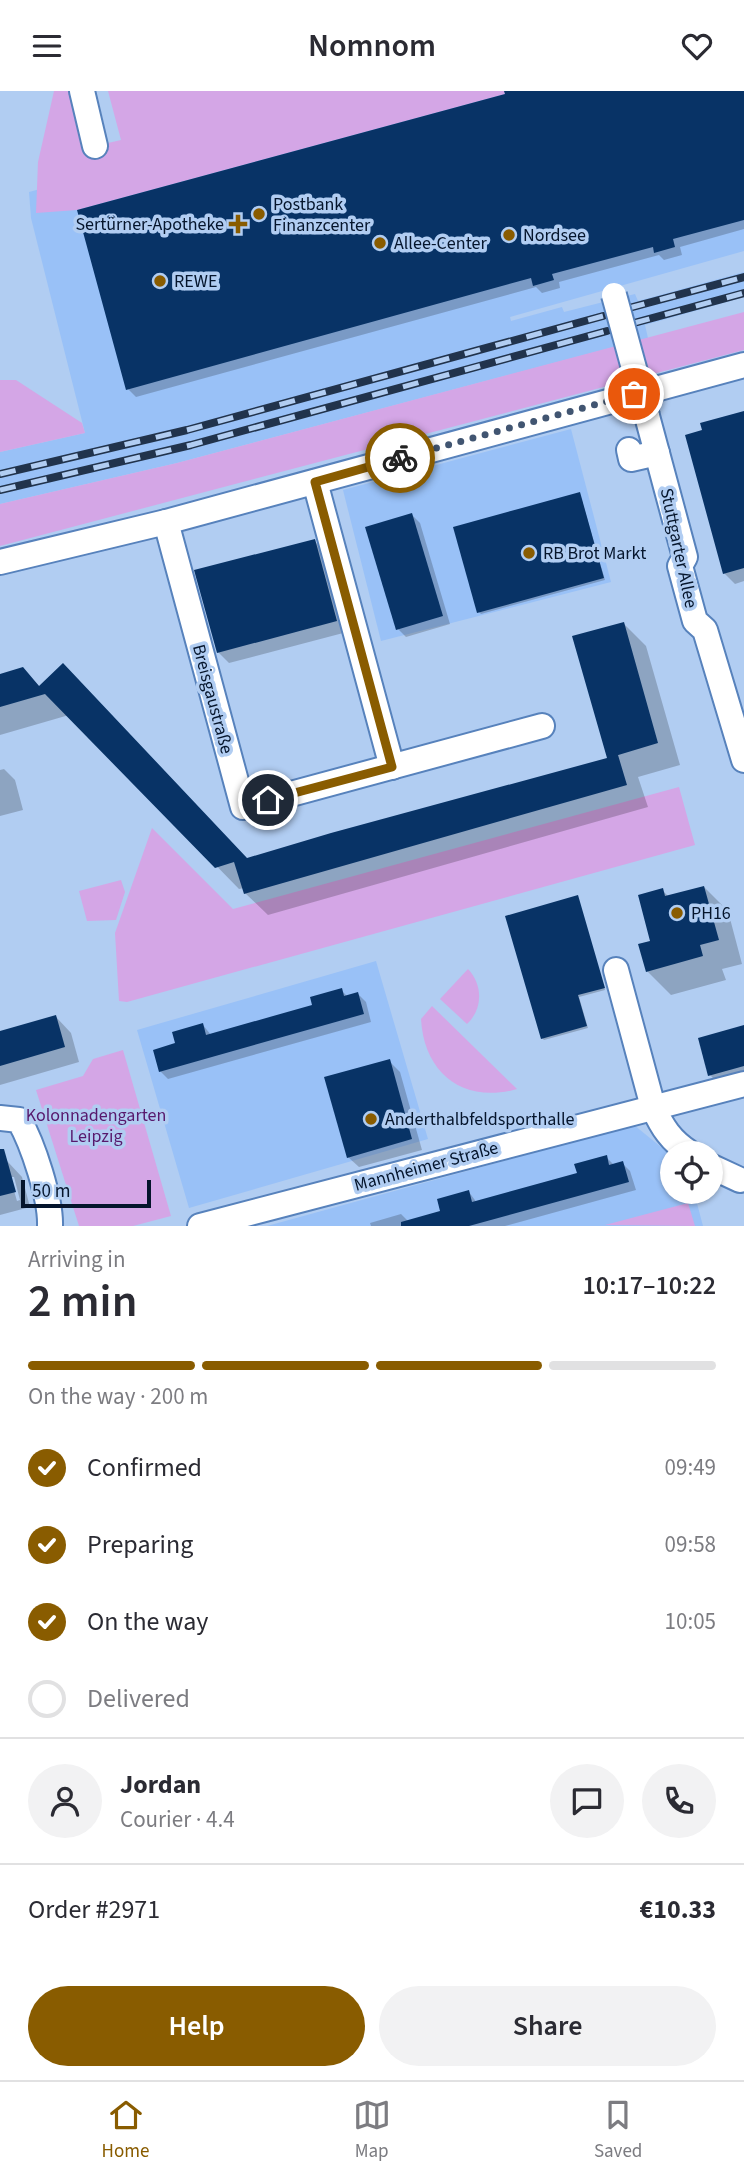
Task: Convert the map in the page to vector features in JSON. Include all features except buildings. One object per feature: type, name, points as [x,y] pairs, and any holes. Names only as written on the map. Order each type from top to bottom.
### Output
[{"type":"street","points":[[82,91],[95,146]]},
{"type":"street","name":"Stuttgarter Allee","points":[[612,289],[638,357],[647,416],[685,557],[680,566],[695,621],[705,630],[744,760]]},
{"type":"street","points":[[0,562],[166,522],[744,365]]},
{"type":"street","points":[[629,450],[631,459],[657,453]]},
{"type":"street","points":[[315,482],[392,767]]},
{"type":"street","name":"Breisgaustraße","points":[[166,522],[243,807],[542,726]]},
{"type":"street","points":[[617,970],[653,1107],[662,1128],[673,1141]]},
{"type":"street","name":"Mannheimer Straße","points":[[200,1226],[744,1084]]},
{"type":"street","points":[[0,1118],[19,1120],[27,1133],[51,1211],[50,1226]]},
{"type":"street","points":[[723,1172],[740,1179]]},
{"type":"shaded area","points":[[411,91],[744,91],[744,251],[510,317],[511,321],[562,307],[564,312],[635,294],[638,301],[744,272],[744,297],[645,325],[648,338],[177,463],[0,504],[0,452],[85,433],[31,218],[29,192]]},
{"type":"shaded area","points":[[571,429],[611,582],[381,641],[343,490]]},
{"type":"shaded area","points":[[376,961],[428,1139],[189,1208],[137,1030]]},
{"type":"shaded area","points":[[634,1125],[660,1146],[660,1204],[697,1204],[703,1226],[267,1226]]},
{"type":"green space","points":[[54,91],[82,91],[95,146],[121,140],[108,91],[504,91],[505,94],[77,210],[36,213],[38,162]]},
{"type":"green space","points":[[744,312],[744,350],[0,546],[0,504],[177,463]]},
{"type":"green space","points":[[0,380],[16,380],[82,423],[85,433],[0,452]]},
{"type":"green space","points":[[679,787],[695,845],[127,1002],[119,1001],[115,933],[152,828],[233,909]]},
{"type":"green space","points":[[121,880],[125,892],[116,920],[87,921],[79,891]]},
{"type":"green space","points":[[468,969],[476,982],[479,997],[476,1011],[467,1024],[440,999]]},
{"type":"green space","points":[[432,1006],[517,1089],[498,1093],[480,1092],[464,1088],[450,1080],[430,1055],[424,1038],[421,1019]]},
{"type":"green space","name":"Kolonnadengarten Leipzig","points":[[123,1050],[171,1216],[133,1226],[79,1226],[36,1090],[83,1076],[93,1059]]},
{"type":"green space","points":[[688,1204],[695,1226],[605,1225]]},
{"type":"railway","points":[[629,308],[744,277]]},
{"type":"railway","points":[[634,323],[744,293]]},
{"type":"railway","points":[[0,474],[187,430],[603,316]]},
{"type":"railway","points":[[0,490],[191,445],[607,331]]},
{"type":"way so far","points":[[400,458],[634,394]]},
{"type":"place","name":"Postbank Finanzcenter","points":[[259,214]]},
{"type":"place","name":"Sertürner-Apotheke","points":[[238,224]]},
{"type":"place","name":"Nordsee","points":[[509,235]]},
{"type":"place","name":"Allee-Center","points":[[380,243]]},
{"type":"place","name":"REWE","points":[[160,281]]},
{"type":"place","name":"RB Brot Markt","points":[[529,553]]},
{"type":"place","name":"PH16","points":[[677,913]]},
{"type":"place","name":"Anderthalbfeldsporthalle","points":[[371,1119]]},
{"type":"route","points":[[268,800],[392,767],[315,482],[400,458]]}]
